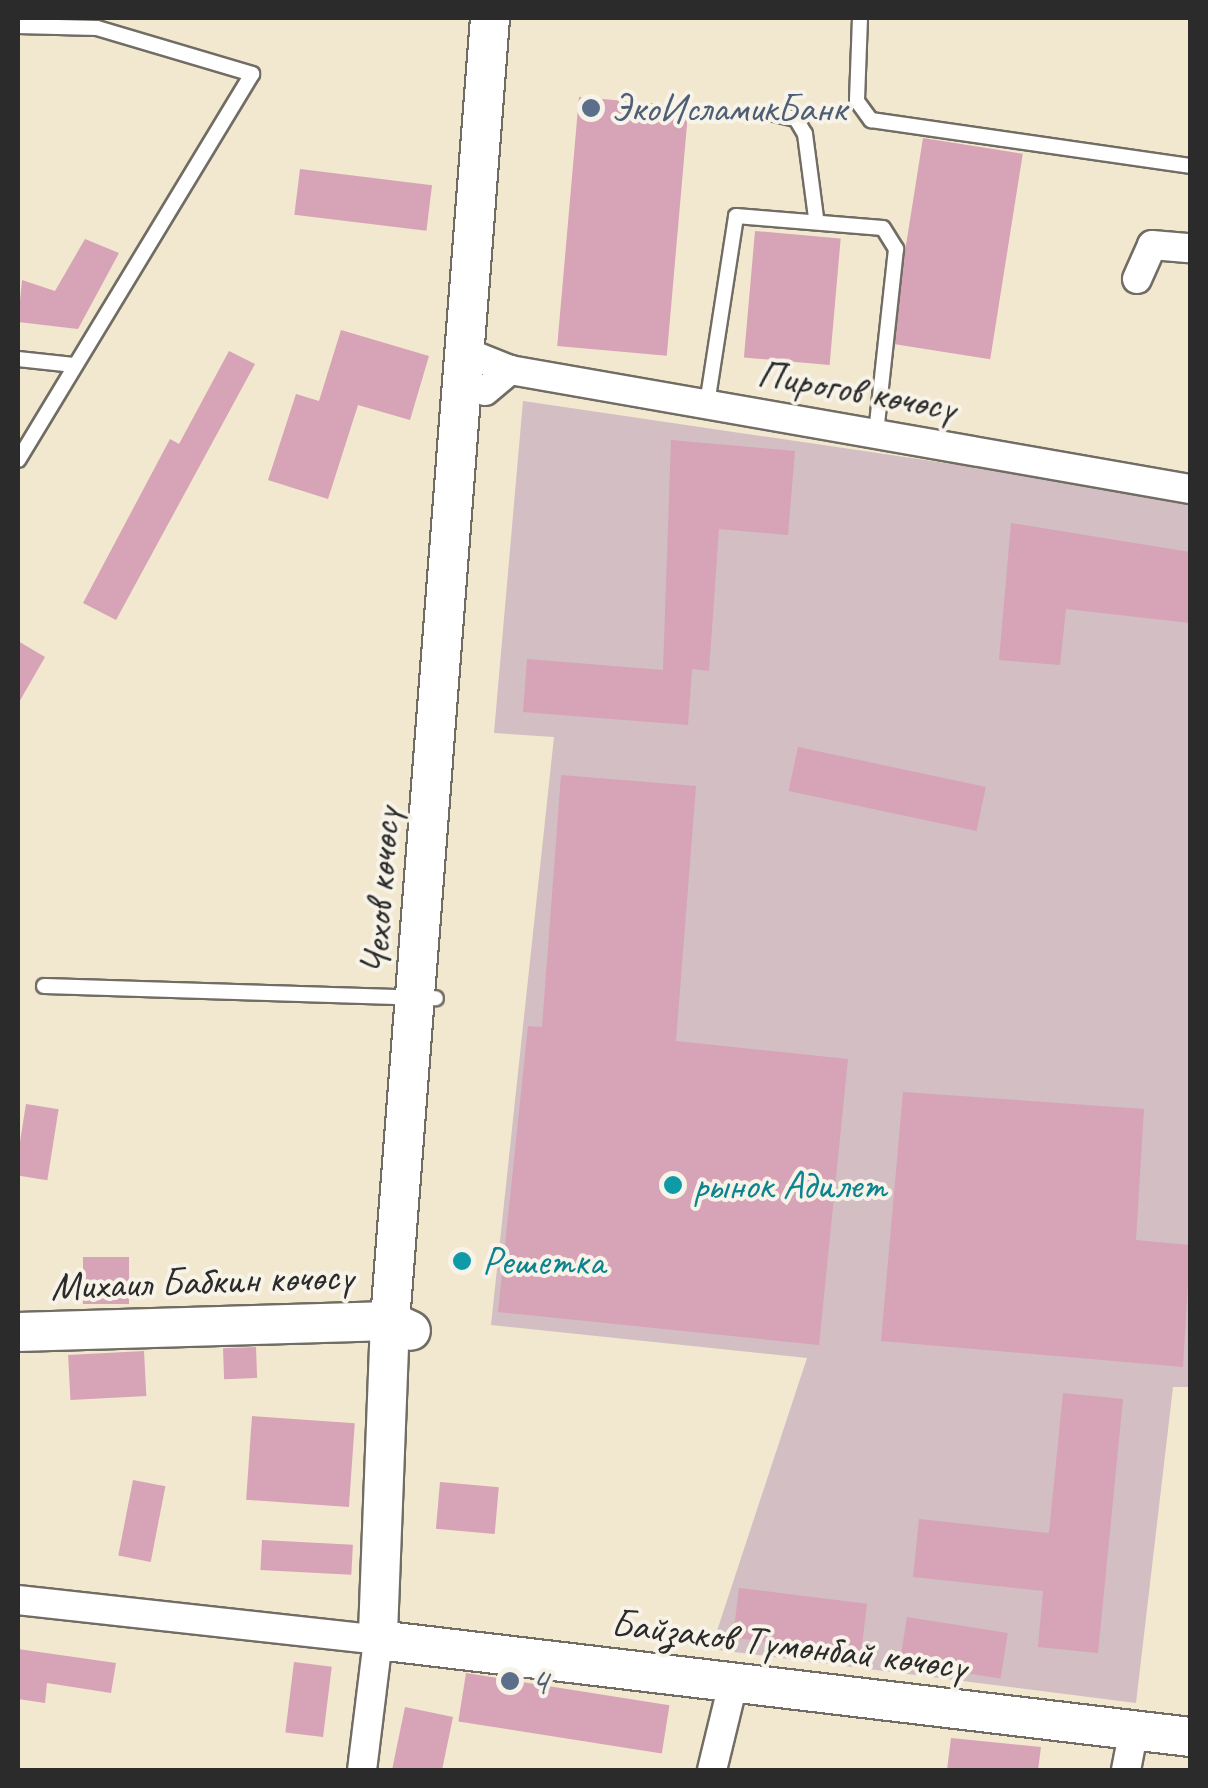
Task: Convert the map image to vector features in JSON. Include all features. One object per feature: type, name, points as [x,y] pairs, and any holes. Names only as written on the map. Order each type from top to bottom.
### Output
[{"type":"street","name":"Чехов көчөсү","points":[[481,364],[490,18]]},
{"type":"street","name":"Чехов көчөсү","points":[[362,1770],[390,1641],[401,1326],[426,998],[513,18]]},
{"type":"street","points":[[1137,278],[1152,245],[1190,248]]},
{"type":"street","name":"Пирогов көчөсү","points":[[481,364],[1190,489]]},
{"type":"street","name":"Михаил Бабкин көчөсү","points":[[18,1332],[401,1326]]},
{"type":"street","points":[[18,1600],[390,1641]]},
{"type":"street","name":"Байзаков Түмөнбай көчөсү","points":[[390,1641],[1190,1736]]},
{"type":"street","points":[[712,1770],[734,1684]]},
{"type":"street","points":[[1126,1770],[1134,1729]]},
{"type":"lane","points":[[860,18],[857,101],[872,120],[1190,166]]},
{"type":"lane","points":[[18,26],[97,28],[252,74],[18,460]]},
{"type":"lane","points":[[770,114],[796,119],[805,134],[816,217]]},
{"type":"lane","points":[[708,404],[732,224],[746,212],[816,217],[883,228],[896,248],[876,433]]},
{"type":"lane","points":[[18,359],[74,365]]},
{"type":"lane","points":[[44,986],[426,998]]},
{"type":"shaded area","points":[[523,401],[1190,499],[1190,1387],[1173,1387],[1136,1703],[711,1649],[807,1358],[491,1325],[554,737],[494,733]]},
{"type":"building","points":[[579,97],[689,107],[667,356],[557,346]]},
{"type":"building","points":[[923,138],[1023,154],[990,359],[890,343]]},
{"type":"building","points":[[300,169],[432,185],[426,231],[294,215]]},
{"type":"building","points":[[755,231],[841,238],[830,365],[744,358]]},
{"type":"building","points":[[85,239],[119,253],[78,329],[18,322],[22,280],[55,291]]},
{"type":"building","points":[[341,330],[429,356],[410,420],[358,405],[328,499],[268,480],[296,394],[319,401]]},
{"type":"building","points":[[229,351],[255,364],[116,620],[83,603],[170,439],[179,444]]},
{"type":"building","points":[[671,440],[795,451],[788,535],[719,529],[709,671],[692,669],[688,725],[523,712],[527,659],[663,670]]},
{"type":"building","points":[[1011,523],[1190,552],[1190,623],[1066,609],[1060,665],[999,660]]},
{"type":"building","points":[[18,641],[45,657],[18,704]]},
{"type":"building","points":[[798,747],[986,787],[976,831],[789,791]]},
{"type":"building","name":"рынок Адилет","points":[[561,775],[696,786],[676,1041],[848,1059],[819,1345],[498,1312],[528,1026],[542,1027]]},
{"type":"building","points":[[903,1092],[1144,1109],[1136,1240],[1190,1245],[1183,1367],[881,1341]]},
{"type":"building","points":[[26,1104],[59,1109],[47,1180],[18,1176]]},
{"type":"building","points":[[83,1257],[129,1257],[129,1304],[83,1304]]},
{"type":"building","points":[[256,1347],[257,1378],[224,1379],[223,1348]]},
{"type":"building","points":[[144,1351],[146,1396],[70,1400],[68,1355]]},
{"type":"building","points":[[1063,1393],[1123,1399],[1098,1653],[1038,1647],[1043,1591],[913,1577],[919,1519],[1049,1533]]},
{"type":"building","points":[[252,1416],[355,1423],[349,1507],[246,1500]]},
{"type":"building","points":[[133,1480],[165,1486],[151,1562],[118,1556]]},
{"type":"building","points":[[440,1482],[499,1487],[495,1534],[436,1529]]},
{"type":"building","points":[[262,1540],[353,1545],[351,1575],[260,1570]]},
{"type":"building","points":[[739,1588],[867,1604],[861,1653],[733,1638]]},
{"type":"building","points":[[907,1617],[1008,1633],[1001,1678],[900,1662]]},
{"type":"building","points":[[18,1649],[116,1663],[111,1693],[47,1683],[45,1703],[18,1699]]},
{"type":"building","points":[[294,1662],[332,1667],[323,1737],[285,1732]]},
{"type":"building","points":[[466,1673],[669,1705],[662,1754],[458,1721]]},
{"type":"building","points":[[405,1707],[453,1717],[442,1770],[392,1770]]},
{"type":"building","points":[[951,1738],[1041,1747],[1038,1770],[947,1770]]},
{"type":"place","name":"ЭкоИсламикБанк","points":[[591,108]]},
{"type":"place","name":"рынок Адилет","points":[[673,1185]]},
{"type":"place","name":"Решетка","points":[[462,1261]]},
{"type":"place","name":"4","points":[[510,1681]]}]
